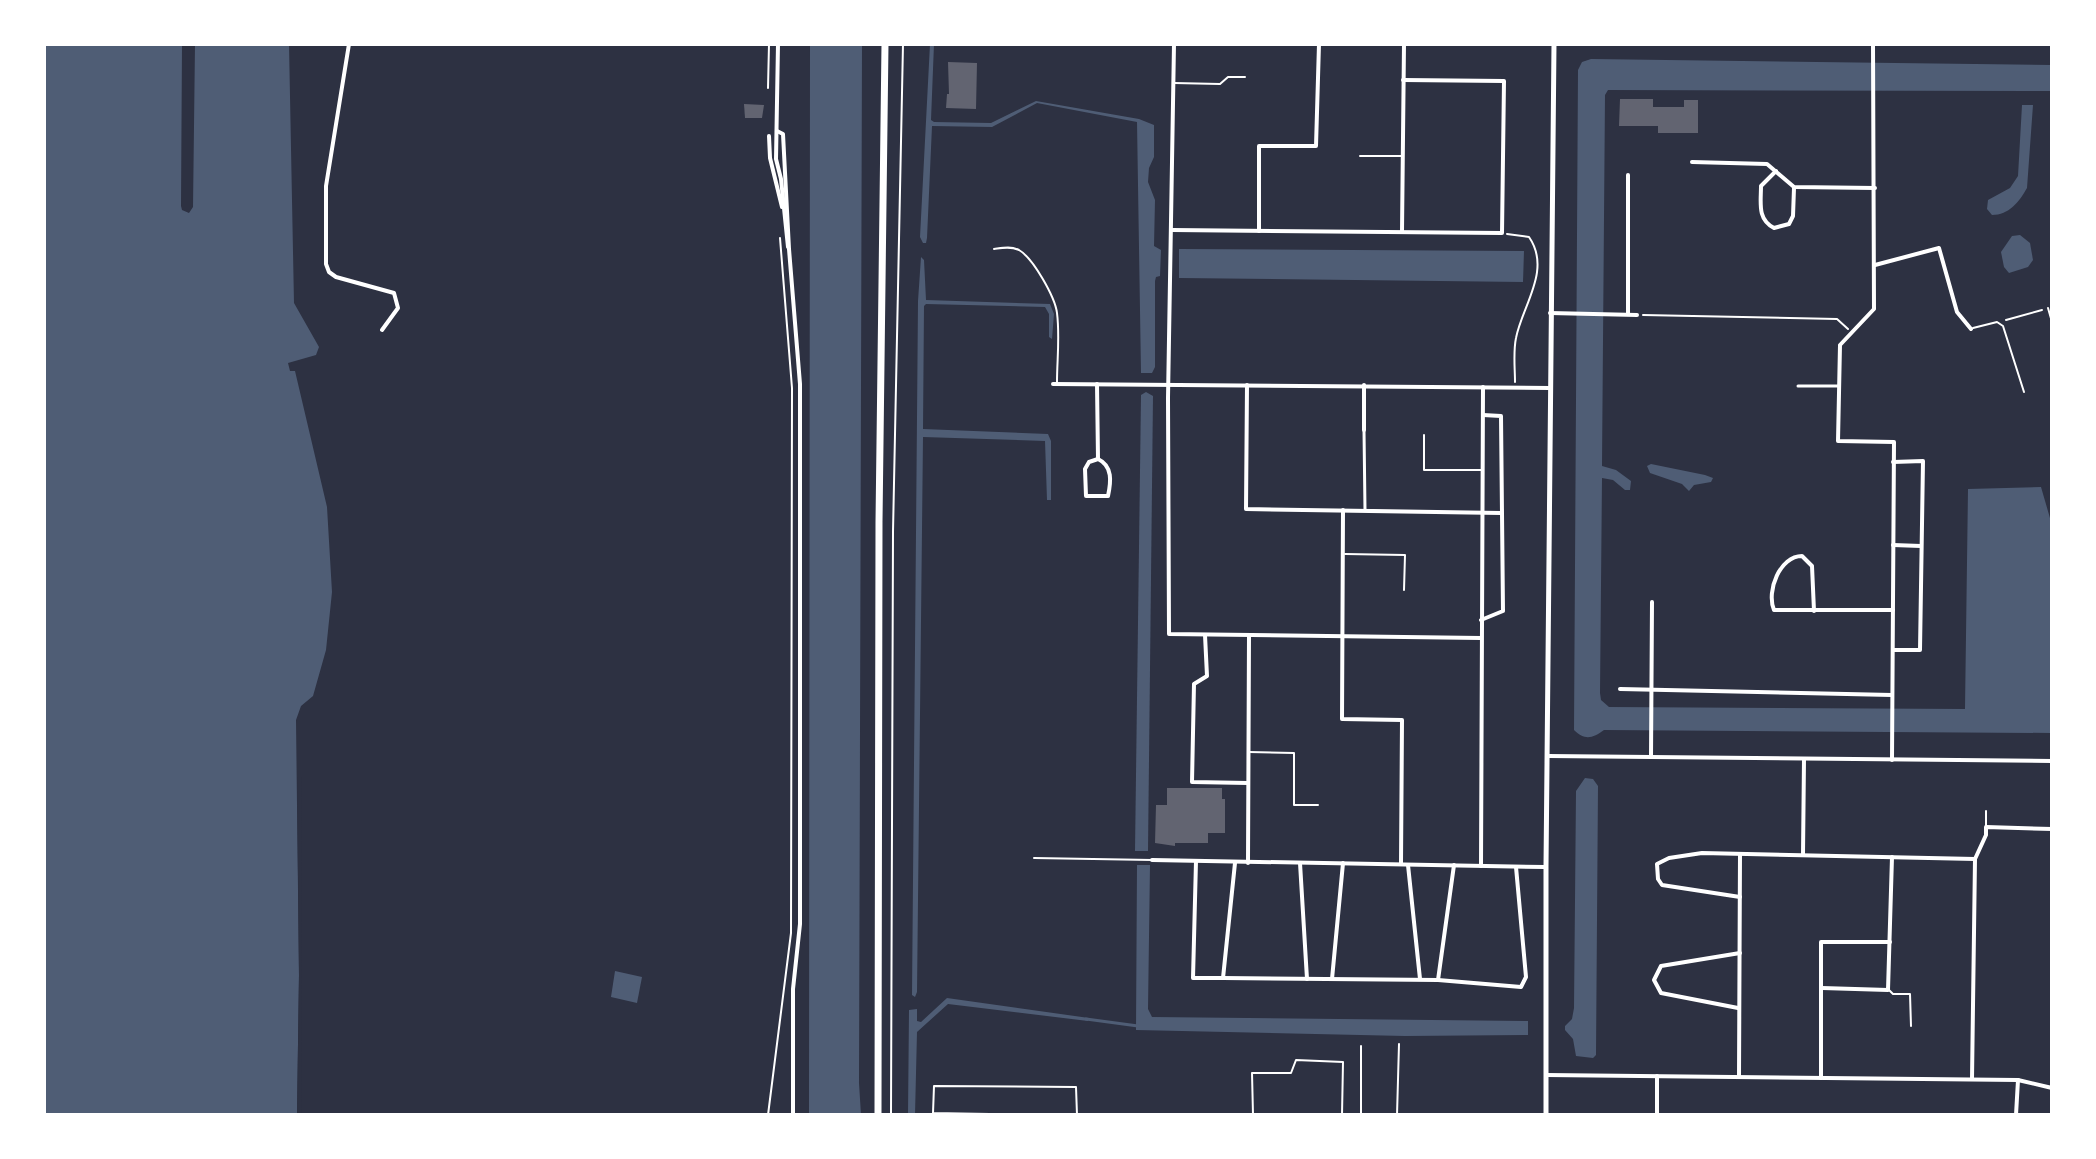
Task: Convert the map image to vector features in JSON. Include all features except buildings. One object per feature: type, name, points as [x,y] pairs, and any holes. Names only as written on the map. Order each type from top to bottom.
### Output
[{"type":"main road","points":[[878,1115],[879,522],[885,44]]},
{"type":"street","points":[[349,44],[326,186],[326,264],[329,272],[336,277],[394,293],[398,308],[382,330]]},
{"type":"street","points":[[778,44],[776,159],[789,249]]},
{"type":"street","points":[[1174,44],[1169,634],[1481,638]]},
{"type":"street","points":[[1259,231],[1259,146],[1316,146],[1319,44]]},
{"type":"street","points":[[1402,231],[1404,44]]},
{"type":"street","points":[[1546,1115],[1554,44]]},
{"type":"street","points":[[1873,44],[1874,309],[1840,345],[1838,441],[1894,442],[1892,760]]},
{"type":"street","points":[[1172,230],[1502,233],[1504,81],[1403,80]]},
{"type":"street","points":[[777,131],[783,134],[800,384],[800,924],[793,989],[793,1115]]},
{"type":"street","points":[[769,136],[778,199],[784,210]]},
{"type":"street","points":[[1692,162],[1767,164],[1794,187],[1875,188]]},
{"type":"street","points":[[1776,171],[1761,186],[1761,213],[1768,225],[1774,228],[1789,224],[1793,216],[1794,187]]},
{"type":"street","points":[[1628,175],[1628,314]]},
{"type":"street","points":[[1875,265],[1939,248],[1957,312],[1971,329]]},
{"type":"street","points":[[1550,313],[1637,315]]},
{"type":"street","points":[[1055,384],[1550,388]]},
{"type":"street","points":[[1097,384],[1098,459]]},
{"type":"street","points":[[1247,385],[1246,509],[1501,513]]},
{"type":"street","points":[[1364,385],[1365,510]]},
{"type":"street","points":[[1798,386],[1839,386]]},
{"type":"street","points":[[1481,866],[1483,387]]},
{"type":"street","points":[[1481,620],[1503,611],[1501,416],[1483,415]]},
{"type":"street","points":[[1098,459],[1105,462],[1109,470],[1108,496],[1086,496],[1085,469],[1089,462],[1098,459]]},
{"type":"street","points":[[1893,462],[1923,461],[1920,650],[1893,650]]},
{"type":"street","points":[[1343,510],[1342,719],[1402,720],[1401,864]]},
{"type":"street","points":[[1893,545],[1921,546]]},
{"type":"street","points":[[1814,611],[1812,566],[1802,556],[1791,557],[1785,561],[1773,589],[1774,610],[1814,611],[1893,610]]},
{"type":"street","points":[[1651,757],[1652,602]]},
{"type":"street","points":[[1205,635],[1207,676],[1194,684],[1192,782],[1248,783]]},
{"type":"street","points":[[1248,863],[1249,635]]},
{"type":"street","points":[[1620,689],[1892,695]]},
{"type":"street","points":[[1548,756],[2052,761]]},
{"type":"street","points":[[1803,855],[1804,759]]},
{"type":"street","points":[[1972,1079],[1975,859],[1986,835],[1986,827],[2052,829]]},
{"type":"street","points":[[1740,897],[1662,885],[1656,870],[1661,860],[1702,853],[1975,859]]},
{"type":"street","points":[[1739,1077],[1740,854]]},
{"type":"street","points":[[1822,988],[1888,990],[1892,857]]},
{"type":"street","points":[[1152,860],[1546,867]]},
{"type":"street","points":[[1196,861],[1193,978],[1420,979],[1517,987],[1524,985],[1526,977],[1516,867]]},
{"type":"street","points":[[1223,978],[1235,863]]},
{"type":"street","points":[[1300,863],[1307,979]]},
{"type":"street","points":[[1332,979],[1343,863]]},
{"type":"street","points":[[1408,865],[1420,979]]},
{"type":"street","points":[[1438,980],[1454,865]]},
{"type":"street","points":[[1821,1078],[1821,942],[1890,942]]},
{"type":"street","points":[[1739,1008],[1661,993],[1654,980],[1661,966],[1740,953]]},
{"type":"street","points":[[1546,1075],[2018,1080],[2052,1088]]},
{"type":"street","points":[[1657,1076],[1657,1115]]},
{"type":"street","points":[[2016,1115],[2018,1080]]},
{"type":"lane","points":[[1174,83],[1220,84],[1228,77],[1245,77]]},
{"type":"lane","points":[[1360,156],[1402,156]]},
{"type":"lane","points":[[994,249],[1008,247],[1021,251],[1037,271],[1055,306],[1058,324],[1055,384]]},
{"type":"lane","points":[[2048,308],[2052,322]]},
{"type":"lane","points":[[1971,329],[1997,322],[2003,326],[2024,392]]},
{"type":"lane","points":[[1424,435],[1424,470],[1482,470]]},
{"type":"lane","points":[[1343,553],[1405,555],[1404,590]]},
{"type":"lane","points":[[1248,752],[1294,753],[1294,805],[1318,805]]},
{"type":"lane","points":[[1986,811],[1986,827]]},
{"type":"lane","points":[[1034,858],[1152,860]]},
{"type":"lane","points":[[1888,990],[1893,994],[1910,994],[1911,1026]]},
{"type":"lane","points":[[1397,1115],[1399,1044]]},
{"type":"lane","points":[[1361,1046],[1361,1115]]},
{"type":"lane","points":[[1253,1115],[1252,1073],[1291,1073],[1296,1060],[1343,1062],[1342,1115]]},
{"type":"lane","points":[[1044,1115],[933,1113],[934,1086],[1076,1087],[1077,1115]]},
{"type":"path","points":[[768,88],[769,44]]},
{"type":"path","points":[[891,1115],[893,502],[903,44]]},
{"type":"path","points":[[1502,233],[1529,237],[1536,248],[1534,289],[1515,339],[1514,388]]},
{"type":"path","points":[[768,1115],[791,933],[792,388],[780,236]]},
{"type":"path","points":[[1997,322],[2048,308]]},
{"type":"path","points":[[1637,315],[1837,319],[1852,333]]},
{"type":"water","points":[[44,44],[182,44],[181,206],[189,213],[193,207],[195,44],[289,44],[294,303],[319,347],[316,355],[288,363],[290,371],[295,371],[327,507],[332,592],[326,650],[313,696],[301,706],[296,720],[297,1115],[44,1115]]},
{"type":"water","points":[[810,44],[862,44],[861,1115],[809,1115]]},
{"type":"water","points":[[930,44],[934,44],[931,120],[934,122],[991,123],[1036,101],[1139,119],[1154,125],[1154,157],[1148,182],[1155,200],[1154,246],[1161,250],[1160,276],[1155,281],[1155,367],[1152,373],[1141,373],[1137,122],[1037,103],[992,127],[932,126],[927,238],[923,243],[920,237]]},
{"type":"water","points":[[1591,59],[2052,65],[2052,91],[1608,90],[1605,95],[1602,466],[1616,470],[1631,481],[1630,490],[1625,490],[1613,480],[1602,478],[1600,693],[1601,700],[1609,707],[1965,709],[1968,489],[2041,487],[2052,525],[2052,733],[1604,730],[1589,737],[1574,730],[1578,70],[1582,62]]},
{"type":"water","points":[[2022,105],[2033,105],[2027,188],[2013,207],[2004,213],[1992,215],[1987,209],[1988,200],[2010,188],[2018,176]]},
{"type":"water","points":[[2020,235],[2030,243],[2033,260],[2028,267],[2009,273],[2004,267],[2001,252],[2012,236]]},
{"type":"water","points":[[1179,249],[1524,251],[1523,282],[1179,278]]},
{"type":"water","points":[[921,257],[924,260],[926,300],[1050,304],[1054,314],[1052,339],[1049,337],[1049,314],[1045,307],[924,306],[923,429],[1048,434],[1051,441],[1051,500],[1047,500],[1045,441],[923,437],[915,997],[912,995],[918,301]]},
{"type":"water","points":[[1146,392],[1153,396],[1148,851],[1135,851],[1141,395]]},
{"type":"water","points":[[1651,464],[1713,478],[1711,482],[1694,485],[1689,491],[1682,484],[1650,473],[1647,466]]},
{"type":"water","points":[[1585,778],[1593,779],[1598,786],[1596,1055],[1593,1058],[1576,1056],[1573,1039],[1565,1030],[1574,1008],[1576,791]]},
{"type":"water","points":[[1137,865],[1150,865],[1148,1009],[1152,1017],[1528,1021],[1528,1035],[1405,1036],[1136,1030]]},
{"type":"water","points":[[615,971],[642,977],[637,1003],[611,997]]},
{"type":"water","points":[[947,998],[1089,1018],[1088,1021],[948,1004],[917,1032],[915,1115],[908,1115],[909,1010],[917,1009],[917,1021],[921,1022]]},
{"type":"pier","points":[[297,777],[301,777],[302,861],[301,1115],[297,1115]]},
{"type":"waterway","points":[[1086,1019],[1138,1026]]}]
